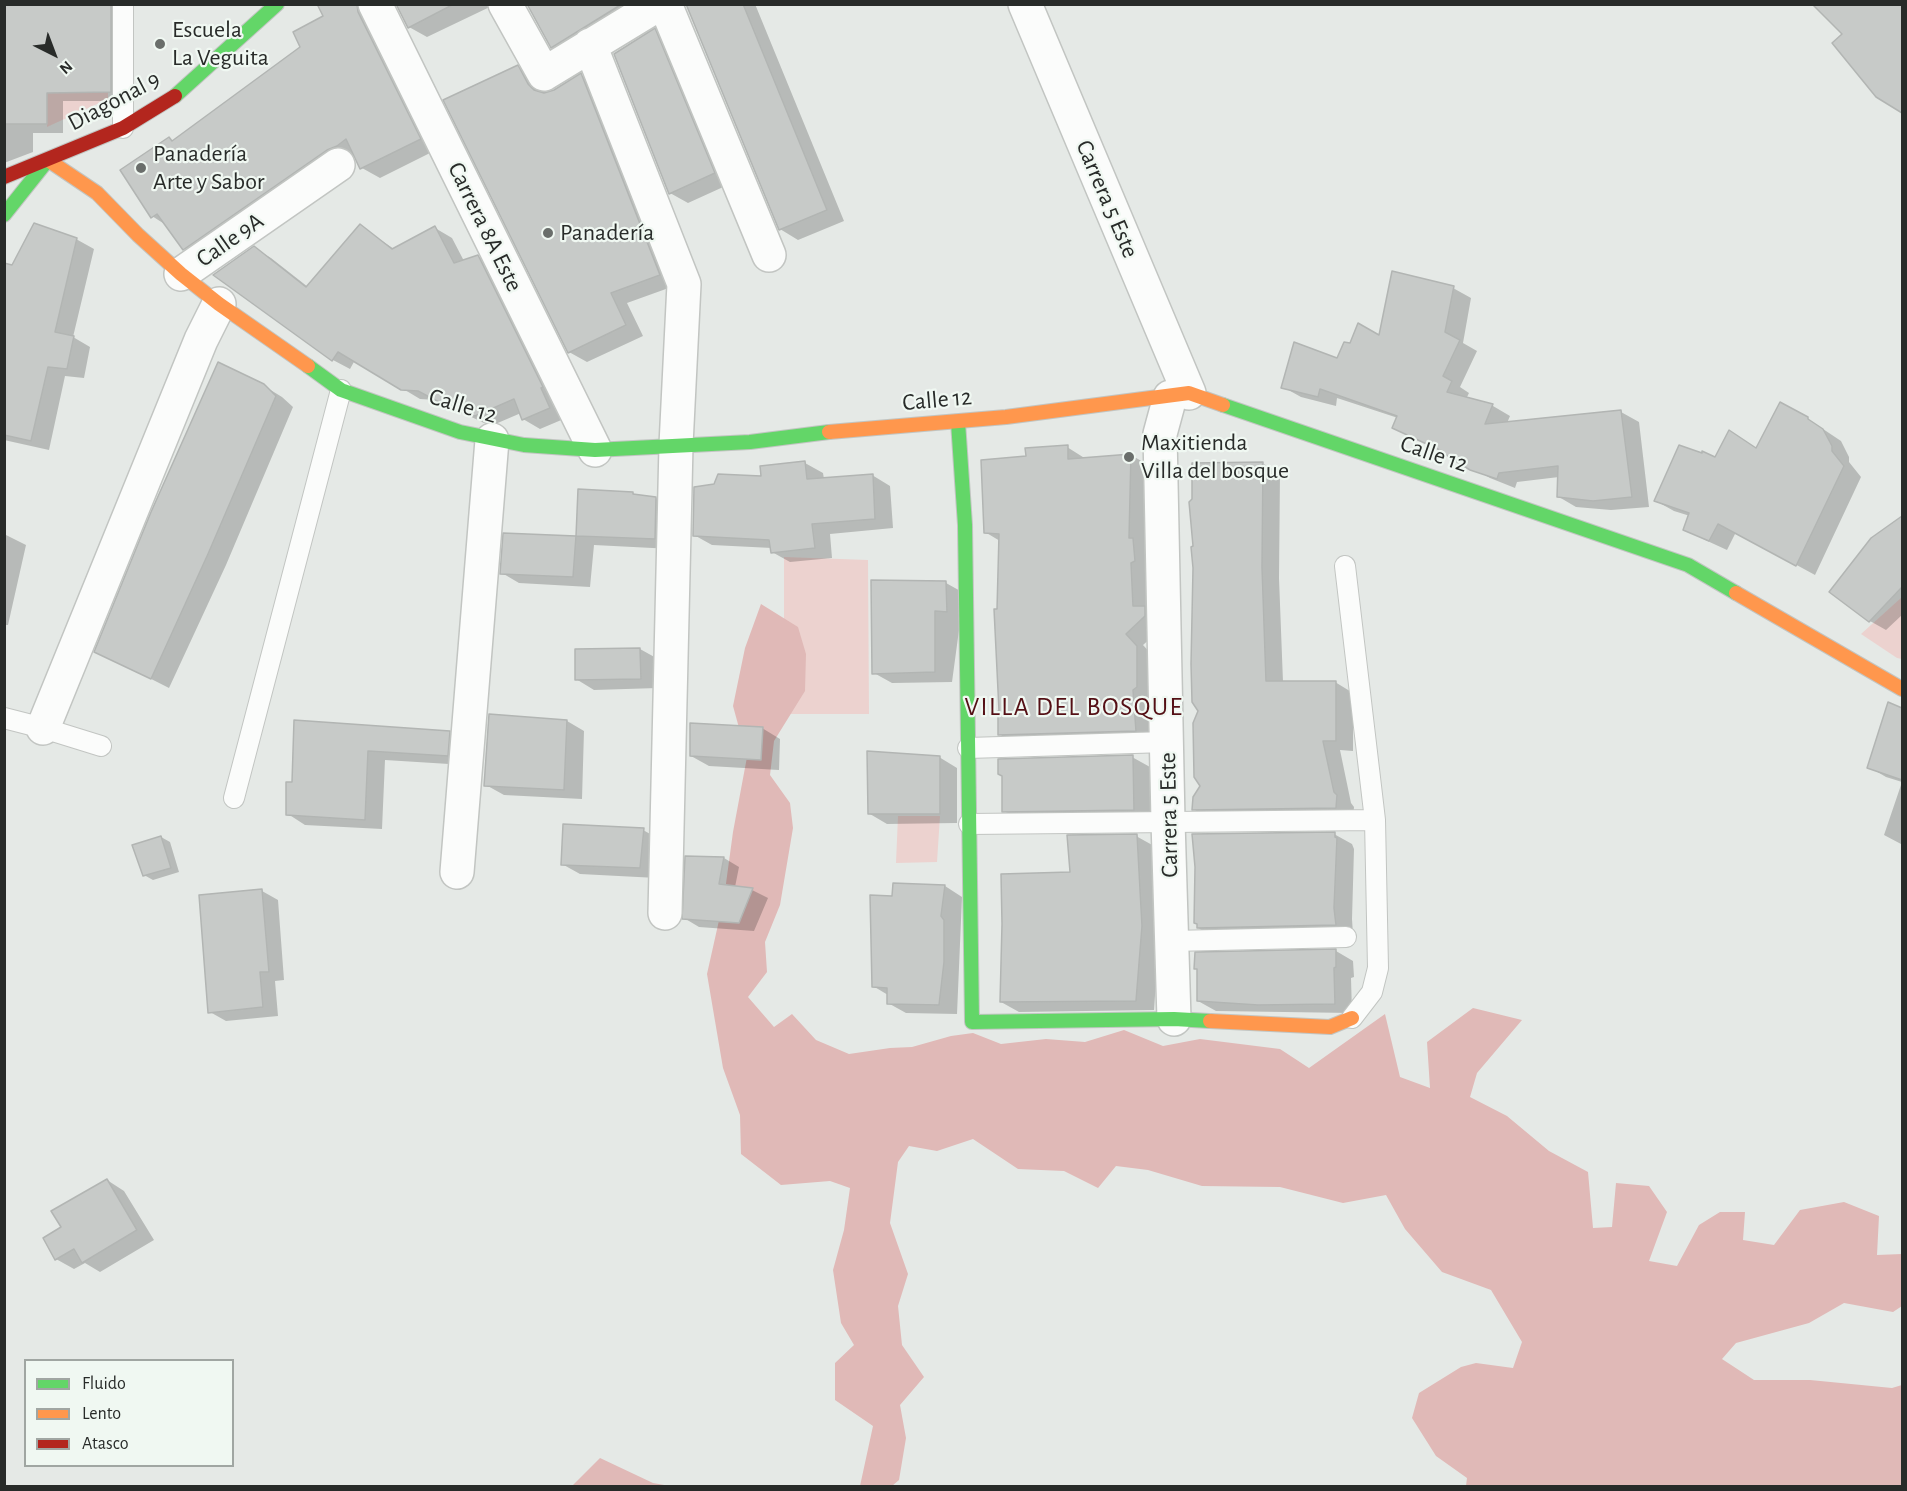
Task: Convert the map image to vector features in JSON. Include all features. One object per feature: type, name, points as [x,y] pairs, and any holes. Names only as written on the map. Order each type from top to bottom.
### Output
[{"type":"street","name":"Diagonal 9","points":[[48,160],[123,128],[173,98],[277,4]]},
{"type":"street","name":"Carrera 8A Este","points":[[375,4],[595,450]]},
{"type":"street","points":[[505,4],[544,74],[659,4]]},
{"type":"street","points":[[666,4],[769,255]]},
{"type":"street","name":"Carrera 5 Este","points":[[1026,4],[1179,395],[1160,434],[1174,1019]]},
{"type":"street","points":[[591,45],[684,284],[676,445],[665,913]]},
{"type":"street","name":"Calle 12","points":[[48,160],[97,193],[138,235],[181,274],[219,304],[341,390],[460,432],[524,445],[595,450],[750,442],[866,428],[958,422],[1179,395],[1688,565],[1902,689]]},
{"type":"street","points":[[4,177],[48,160]]},
{"type":"street","points":[[4,215],[48,160]]},
{"type":"street","name":"Calle 9A","points":[[181,274],[338,165]]},
{"type":"street","points":[[43,728],[201,340],[219,304]]},
{"type":"street","points":[[958,422],[965,525],[972,1022],[1174,1019],[1330,1027],[1352,1018]]},
{"type":"street","points":[[457,872],[492,440]]},
{"type":"lane","points":[[123,4],[123,128]]},
{"type":"lane","points":[[234,798],[341,390]]},
{"type":"lane","points":[[1345,566],[1375,820],[1378,968],[1372,992],[1352,1018]]},
{"type":"lane","points":[[4,718],[101,746]]},
{"type":"lane","points":[[968,748],[1167,742]]},
{"type":"lane","points":[[969,824],[1375,820]]},
{"type":"lane","points":[[1172,941],[1346,937]]},
{"type":"shaded area","points":[[108,92],[108,99],[47,127],[47,93]]},
{"type":"shaded area","points":[[784,557],[868,560],[869,714],[784,714]]},
{"type":"shaded area","points":[[1902,597],[1902,659],[1861,634]]},
{"type":"shaded area","points":[[761,604],[798,627],[806,654],[805,691],[774,741],[770,775],[790,803],[793,828],[780,905],[765,942],[767,972],[748,997],[774,1027],[792,1014],[816,1040],[849,1054],[912,1047],[951,1036],[973,1033],[1001,1044],[1046,1039],[1085,1042],[1124,1030],[1163,1046],[1200,1039],[1280,1049],[1309,1068],[1385,1014],[1400,1077],[1430,1088],[1427,1042],[1473,1008],[1522,1020],[1477,1073],[1470,1097],[1507,1116],[1549,1151],[1588,1172],[1593,1228],[1612,1227],[1616,1183],[1649,1186],[1667,1212],[1649,1261],[1677,1266],[1699,1225],[1720,1212],[1745,1212],[1743,1240],[1774,1245],[1800,1210],[1844,1202],[1879,1216],[1877,1255],[1902,1254],[1902,1306],[1893,1312],[1844,1303],[1809,1323],[1736,1343],[1722,1359],[1754,1380],[1810,1380],[1892,1388],[1902,1385],[1902,1486],[1466,1486],[1467,1478],[1436,1456],[1412,1418],[1419,1393],[1461,1367],[1476,1363],[1513,1368],[1522,1342],[1491,1290],[1442,1272],[1405,1229],[1386,1195],[1343,1203],[1280,1187],[1202,1186],[1148,1170],[1116,1166],[1098,1188],[1064,1171],[1018,1169],[973,1139],[937,1151],[909,1146],[898,1162],[890,1223],[908,1274],[898,1306],[902,1345],[924,1377],[900,1405],[906,1438],[899,1480],[892,1486],[860,1486],[873,1426],[835,1400],[835,1363],[854,1345],[841,1323],[833,1270],[844,1230],[850,1188],[830,1181],[781,1185],[741,1154],[740,1115],[723,1068],[707,974],[724,898],[747,757],[733,706],[745,648]]},
{"type":"shaded area","points":[[898,816],[940,816],[937,862],[896,863]]},
{"type":"shaded area","points":[[600,1458],[653,1483],[670,1486],[572,1486]]},
{"type":"building","points":[[4,4],[111,4],[111,92],[47,93],[47,124],[4,124]]},
{"type":"building","points":[[317,4],[357,4],[358,12],[421,139],[360,169],[346,139],[183,250],[157,214],[151,218],[120,170],[169,137],[172,141],[300,47],[293,32],[323,16]]},
{"type":"building","points":[[396,4],[454,4],[408,28]]},
{"type":"building","points":[[527,4],[622,4],[551,48]]},
{"type":"building","points":[[686,4],[743,4],[827,210],[779,230]]},
{"type":"building","points":[[1812,4],[1902,4],[1902,113],[1876,97],[1832,43],[1842,34]]},
{"type":"building","points":[[655,28],[715,173],[669,194],[614,54]]},
{"type":"building","points":[[518,65],[528,84],[534,90],[544,93],[554,90],[581,73],[660,275],[611,293],[626,325],[568,353],[443,100]]},
{"type":"building","points":[[34,223],[77,238],[55,332],[74,336],[67,369],[48,367],[31,441],[4,435],[4,263],[12,265]]},
{"type":"building","points":[[360,224],[392,249],[435,226],[454,263],[478,255],[543,387],[541,388],[550,408],[522,420],[514,399],[475,416],[456,411],[418,391],[401,390],[338,352],[332,361],[213,275],[254,246],[306,287]]},
{"type":"building","points":[[1392,271],[1454,286],[1445,332],[1460,340],[1443,376],[1452,381],[1447,392],[1493,404],[1485,424],[1621,410],[1632,497],[1593,501],[1557,497],[1558,466],[1499,473],[1497,479],[1470,470],[1444,452],[1392,428],[1397,416],[1320,389],[1318,397],[1281,388],[1294,342],[1337,358],[1344,342],[1350,343],[1358,323],[1379,335]]},
{"type":"building","points":[[218,362],[264,384],[276,396],[151,679],[94,652],[151,512]]},
{"type":"building","points":[[1780,402],[1808,417],[1823,429],[1832,446],[1832,451],[1844,466],[1796,566],[1718,524],[1709,541],[1683,530],[1689,513],[1654,501],[1679,445],[1715,457],[1729,430],[1756,448]]},
{"type":"building","points":[[1068,445],[1068,459],[1131,454],[1129,538],[1133,538],[1135,561],[1131,563],[1133,606],[1145,606],[1145,616],[1126,634],[1137,646],[1137,687],[1133,690],[1136,731],[998,735],[994,609],[997,609],[999,534],[984,533],[981,460],[1026,456],[1025,448]]},
{"type":"building","points":[[805,461],[807,479],[873,474],[875,519],[812,524],[815,548],[771,553],[769,540],[693,536],[694,487],[714,484],[718,474],[761,476],[760,466]]},
{"type":"building","points":[[1263,462],[1262,567],[1266,681],[1336,681],[1336,741],[1323,741],[1334,792],[1337,795],[1336,808],[1192,810],[1193,797],[1200,786],[1194,777],[1193,723],[1198,711],[1192,702],[1191,664],[1193,568],[1191,547],[1193,546],[1189,502],[1192,499],[1192,463]]},
{"type":"building","points":[[578,489],[633,492],[633,494],[656,497],[655,539],[576,536]]},
{"type":"building","points":[[1902,516],[1902,587],[1869,622],[1829,592],[1871,538]]},
{"type":"building","points":[[503,533],[576,536],[573,577],[500,574]]},
{"type":"building","points":[[871,580],[946,581],[947,612],[935,611],[935,672],[872,674]]},
{"type":"building","points":[[640,648],[641,679],[575,680],[575,649]]},
{"type":"building","points":[[1888,702],[1902,708],[1902,780],[1867,768]]},
{"type":"building","points":[[489,714],[567,720],[564,790],[484,786]]},
{"type":"building","points":[[294,720],[450,731],[448,756],[368,751],[365,820],[286,815],[286,782],[292,782]]},
{"type":"building","points":[[690,723],[763,727],[761,760],[690,756]]},
{"type":"building","points":[[867,751],[940,756],[940,814],[868,814]]},
{"type":"building","points":[[1133,755],[1134,810],[1002,812],[1002,776],[998,774],[998,759]]},
{"type":"building","points":[[563,824],[644,828],[640,868],[561,865]]},
{"type":"building","points":[[1335,832],[1337,838],[1334,908],[1336,925],[1197,928],[1197,924],[1194,923],[1195,867],[1192,834]]},
{"type":"building","points":[[1137,834],[1142,926],[1136,1001],[1000,1002],[1001,874],[1070,872],[1067,835]]},
{"type":"building","points":[[161,836],[171,868],[143,876],[132,845]]},
{"type":"building","points":[[685,856],[724,857],[719,884],[753,888],[739,923],[682,919]]},
{"type":"building","points":[[893,883],[945,885],[941,916],[944,920],[944,962],[939,1005],[887,1004],[887,988],[872,987],[870,895],[892,896]]},
{"type":"building","points":[[262,889],[269,972],[260,972],[263,1007],[208,1013],[199,895]]},
{"type":"building","points":[[1336,949],[1335,1004],[1258,1005],[1197,1001],[1195,952]]},
{"type":"building","points":[[107,1179],[137,1230],[82,1263],[74,1249],[55,1260],[43,1238],[61,1227],[51,1211]]},
{"type":"traffic: fast","points":[[175,96],[277,4]]},
{"type":"traffic: fast","points":[[4,215],[47,161]]},
{"type":"traffic: fast","points":[[308,366],[341,390],[460,432],[524,445],[595,450],[750,442],[829,432]]},
{"type":"traffic: fast","points":[[1223,405],[1688,565],[1736,593]]},
{"type":"traffic: fast","points":[[958,422],[965,525],[972,1022],[1174,1019],[1210,1021]]},
{"type":"traffic: slow","points":[[48,160],[97,193],[181,274],[219,304],[308,366]]},
{"type":"traffic: slow","points":[[829,432],[1006,417],[1189,393],[1223,405]]},
{"type":"traffic: slow","points":[[1736,593],[1902,689]]},
{"type":"traffic: slow","points":[[1210,1021],[1330,1027],[1352,1018]]},
{"type":"traffic: jam","points":[[4,177],[123,128],[175,96]]},
{"type":"place","name":"Escuela La Veguita","points":[[160,44]]},
{"type":"place","name":"Panadería Arte y Sabor","points":[[141,168]]},
{"type":"place","name":"Panadería","points":[[548,233]]},
{"type":"place","name":"Maxitienda Villa del bosque","points":[[1129,457]]},
{"type":"district","name":"VILLA DEL BOSQUE","points":[[1074,707]]}]
